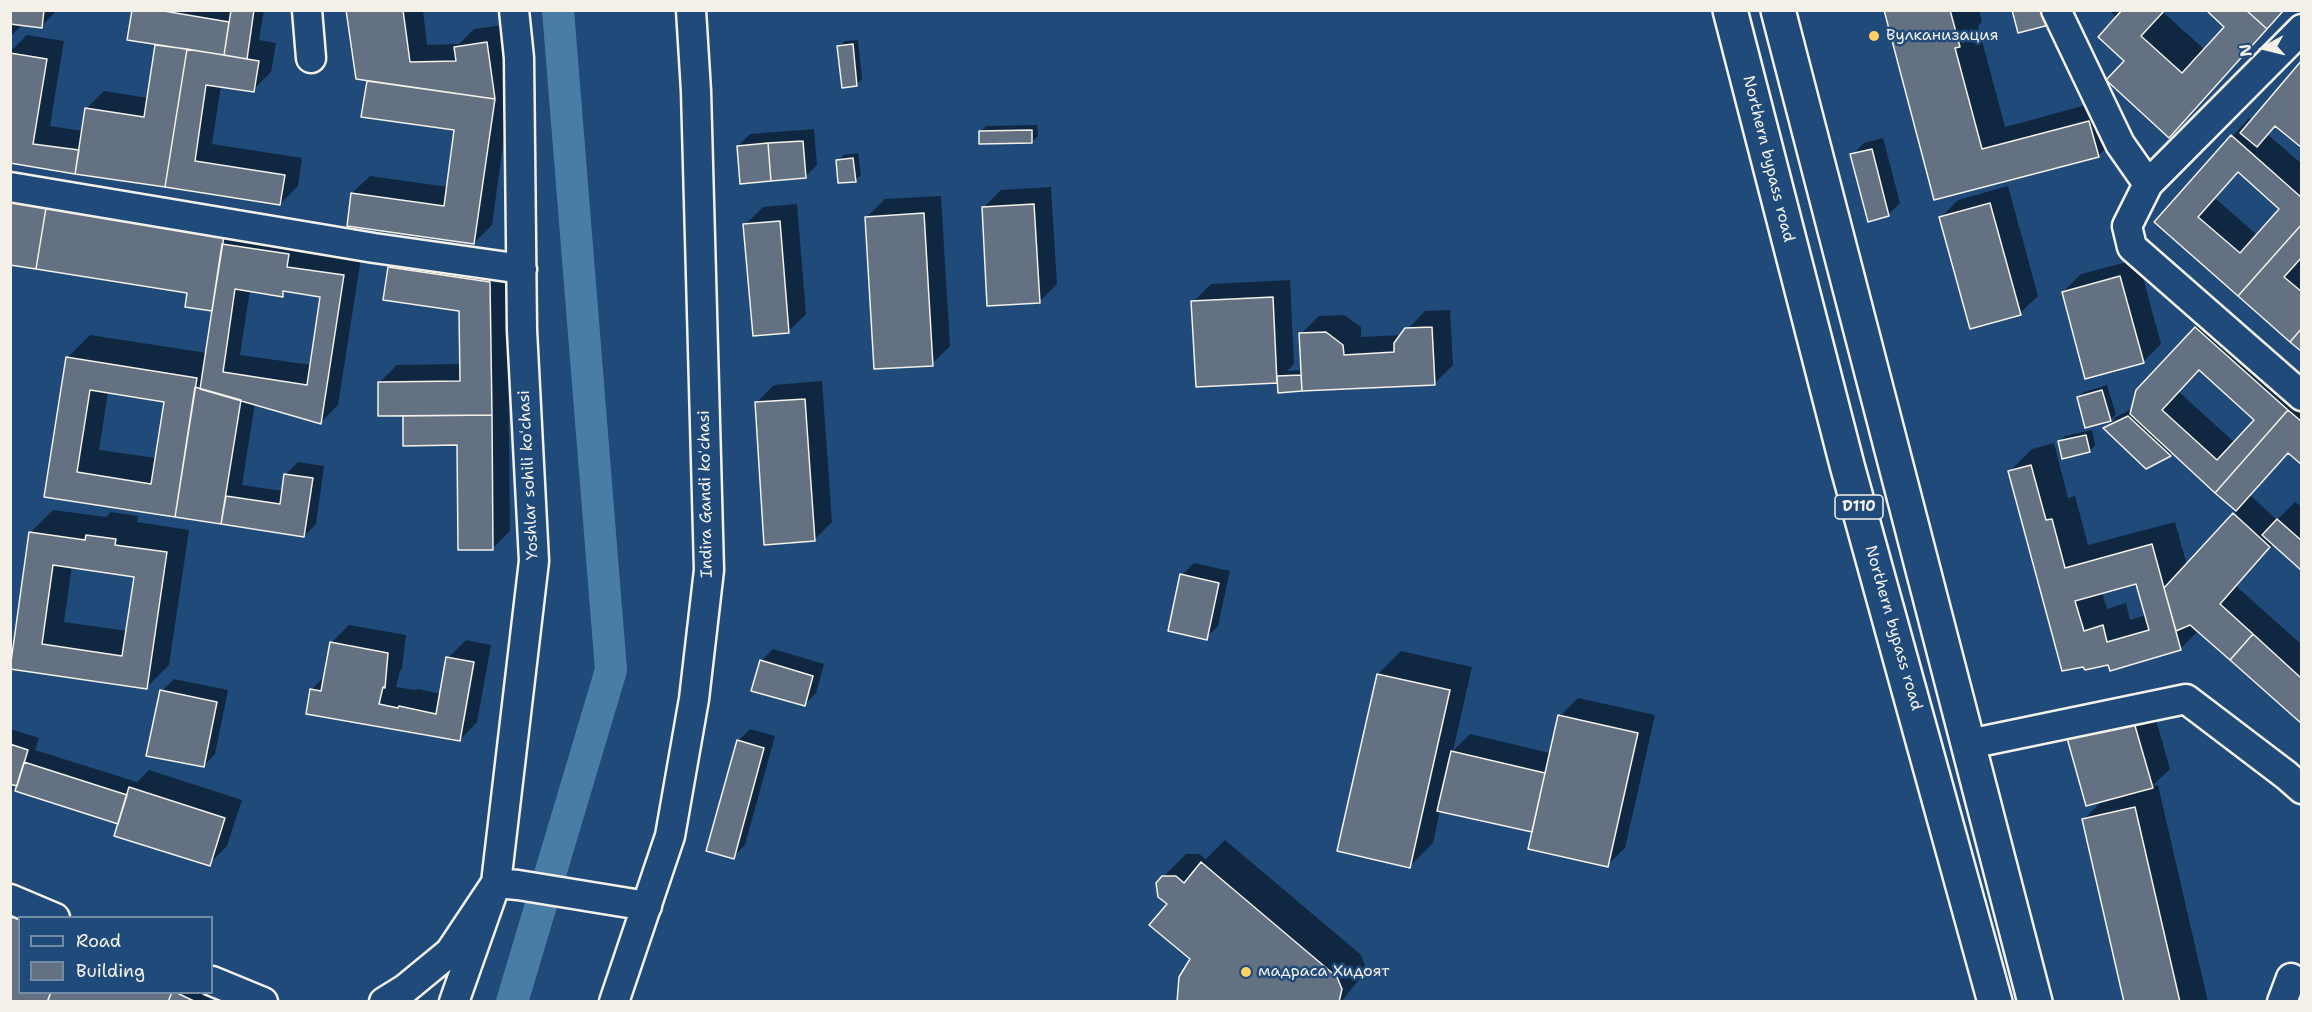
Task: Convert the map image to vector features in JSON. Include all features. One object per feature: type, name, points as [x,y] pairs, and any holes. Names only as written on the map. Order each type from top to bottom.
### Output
[{"type":"main road","name":"Northern bypass road","points":[[1730,10],[1847,465],[1995,1002]]},
{"type":"main road","name":"D110","points":[[1778,10],[2035,1002]]},
{"type":"main road","points":[[1847,465],[1893,448]]},
{"type":"street","points":[[307,10],[312,58]]},
{"type":"street","name":"Yoshlar sohili koʻchasi","points":[[454,1002],[496,883],[534,561],[522,330],[519,58],[514,10]]},
{"type":"street","name":"Indira Gandi koʻchasi","points":[[614,1002],[670,836],[694,699],[709,570],[696,91],[691,10]]},
{"type":"street","points":[[2056,10],[2120,144],[2148,184]]},
{"type":"street","points":[[2301,30],[2148,184],[2127,226],[2132,247],[2301,396]]},
{"type":"street","points":[[10,187],[374,248],[522,269]]},
{"type":"street","points":[[1970,744],[2186,699],[2296,775]]},
{"type":"street","points":[[384,1002],[405,990],[450,952],[496,883],[646,906]]},
{"type":"street","points":[[10,899],[50,916]]},
{"type":"street","points":[[213,981],[262,1002]]},
{"type":"building","points":[[10,10],[44,10],[42,28],[10,24]]},
{"type":"building","points":[[132,10],[158,10],[229,22],[224,55],[127,40]]},
{"type":"building","points":[[231,10],[254,10],[247,59],[224,55]]},
{"type":"building","points":[[346,10],[403,10],[410,62],[456,61],[454,47],[487,42],[495,99],[356,79]]},
{"type":"building","points":[[1884,10],[1950,10],[1960,47],[1955,48],[1982,149],[2089,121],[2099,157],[1934,200]]},
{"type":"building","points":[[2012,10],[2044,10],[2049,25],[2018,33]]},
{"type":"building","points":[[2122,10],[2165,10],[2141,36],[2182,73],[2224,27],[2206,10],[2246,10],[2267,29],[2169,138],[2106,80],[2124,61],[2098,37]]},
{"type":"building","points":[[2246,10],[2284,10],[2267,29]]},
{"type":"building","points":[[853,44],[857,86],[842,88],[837,46]]},
{"type":"building","points":[[155,45],[187,49],[165,187],[75,174],[85,108],[144,117]]},
{"type":"building","points":[[187,49],[259,61],[254,92],[206,85],[195,161],[285,175],[280,205],[165,187]]},
{"type":"building","points":[[10,53],[47,59],[33,144],[79,150],[75,174],[10,163]]},
{"type":"building","points":[[2302,60],[2302,148],[2275,126],[2257,147],[2240,133]]},
{"type":"building","points":[[367,81],[495,99],[474,244],[347,226],[351,193],[444,206],[454,130],[361,117]]},
{"type":"building","points":[[1032,130],[1032,143],[979,144],[979,131]]},
{"type":"building","points":[[2231,135],[2302,198],[2302,224],[2238,296],[2154,222]],"holes":[[[2238,172],[2279,209],[2240,253],[2198,217]]]},
{"type":"building","points":[[803,141],[806,178],[771,181],[768,143]]},
{"type":"building","points":[[768,143],[771,181],[740,184],[737,146]]},
{"type":"building","points":[[1872,149],[1889,216],[1868,222],[1850,154]]},
{"type":"building","points":[[853,158],[856,182],[838,183],[836,160]]},
{"type":"building","points":[[10,202],[46,208],[36,269],[10,265]]},
{"type":"building","points":[[1990,203],[2021,315],[1970,329],[1939,217]]},
{"type":"building","points":[[1034,204],[1040,303],[987,306],[982,207]]},
{"type":"building","points":[[46,208],[224,236],[212,311],[185,307],[187,293],[36,269]]},
{"type":"building","points":[[924,213],[933,366],[874,369],[865,217]]},
{"type":"building","points":[[780,221],[789,333],[753,336],[743,224]]},
{"type":"building","points":[[2302,224],[2302,257],[2284,277],[2302,292],[2302,328],[2290,342],[2238,296]]},
{"type":"building","points":[[222,244],[289,254],[287,267],[344,275],[321,424],[200,389]],"holes":[[[235,289],[283,297],[283,291],[320,297],[307,385],[223,372]]]},
{"type":"building","points":[[388,267],[490,282],[492,415],[378,416],[378,382],[460,381],[459,311],[383,300]]},
{"type":"building","points":[[2120,276],[2144,363],[2085,379],[2062,292]]},
{"type":"building","points":[[1273,297],[1277,383],[1196,387],[1191,301]]},
{"type":"building","points":[[1432,327],[1435,385],[1302,391],[1299,333],[1326,332],[1343,345],[1344,355],[1394,352],[1394,343],[1405,328]]},
{"type":"building","points":[[2195,327],[2288,410],[2215,493],[2130,414],[2136,390]],"holes":[[[2199,370],[2254,420],[2217,460],[2162,410]]]},
{"type":"building","points":[[2302,328],[2302,352],[2290,342]]},
{"type":"building","points":[[66,357],[197,378],[175,517],[44,497]],"holes":[[[90,390],[164,402],[151,484],[77,472]]]},
{"type":"building","points":[[1301,375],[1302,391],[1278,393],[1277,376]]},
{"type":"building","points":[[195,387],[241,400],[221,524],[175,517]]},
{"type":"building","points":[[2102,390],[2111,421],[2085,428],[2077,397]]},
{"type":"building","points":[[805,399],[815,541],[764,545],[755,402]]},
{"type":"building","points":[[2288,410],[2302,422],[2302,465],[2288,453],[2236,511],[2215,493]]},
{"type":"building","points":[[492,415],[493,550],[458,550],[457,445],[403,446],[403,416]]},
{"type":"building","points":[[2128,416],[2171,456],[2146,469],[2103,428]]},
{"type":"building","points":[[2086,435],[2090,452],[2062,459],[2058,441]]},
{"type":"building","points":[[2031,465],[2046,520],[2052,519],[2065,568],[2152,544],[2181,650],[2110,671],[2108,665],[2085,670],[2083,667],[2062,671],[2008,471]],"holes":[[[2136,584],[2149,630],[2107,642],[2103,625],[2084,631],[2075,601]]]},
{"type":"building","points":[[284,474],[313,478],[304,537],[221,524],[226,496],[280,504]]},
{"type":"building","points":[[2233,513],[2270,547],[2220,604],[2253,634],[2230,660],[2190,625],[2176,631],[2164,588]]},
{"type":"building","points":[[2277,519],[2302,541],[2302,571],[2262,535]]},
{"type":"building","points":[[29,532],[85,540],[86,535],[116,539],[115,545],[167,552],[147,689],[10,669]],"holes":[[[53,565],[134,577],[122,656],[42,644]]]},
{"type":"building","points":[[1180,574],[1219,583],[1207,640],[1168,631]]},
{"type":"building","points":[[2253,634],[2300,677],[2302,675],[2302,724],[2230,660]]},
{"type":"building","points":[[330,642],[388,653],[385,688],[383,687],[379,704],[436,714],[446,657],[474,662],[460,741],[306,714],[310,689],[321,691]]},
{"type":"building","points":[[760,660],[813,676],[805,706],[751,691]]},
{"type":"building","points":[[1377,674],[1450,690],[1410,868],[1337,851]]},
{"type":"building","points":[[160,690],[217,702],[204,767],[146,756]]},
{"type":"building","points":[[1558,715],[1638,733],[1608,867],[1528,849]]},
{"type":"building","points":[[2133,719],[2153,788],[2086,806],[2067,738]]},
{"type":"building","points":[[737,740],[764,748],[734,859],[706,851]]},
{"type":"building","points":[[10,744],[28,750],[17,786],[10,784]]},
{"type":"building","points":[[1451,751],[1545,773],[1532,832],[1437,811]]},
{"type":"building","points":[[24,762],[127,795],[118,824],[15,791]]},
{"type":"building","points":[[129,787],[225,818],[210,866],[114,836]]},
{"type":"building","points":[[2135,807],[2180,1002],[2124,1002],[2082,819]]},
{"type":"building","points":[[1201,862],[1337,977],[1342,989],[1339,1002],[1177,1002],[1179,977],[1190,959],[1149,925],[1167,904],[1158,897],[1156,883],[1162,876],[1176,876],[1184,883]]},
{"type":"building","points":[[13,916],[18,918],[18,994],[50,994],[47,1002],[10,1002],[10,921]]},
{"type":"building","points":[[50,994],[171,994],[168,1002],[52,1002],[48,1000]]},
{"type":"building","points":[[171,994],[179,994],[196,1002],[168,1002]]},
{"type":"waterway","points":[[512,1002],[611,670],[558,10]]},
{"type":"place","name":"Вулканизация","points":[[1874,36]]},
{"type":"place","name":"мадраса Хидоят","points":[[1246,972]]}]
